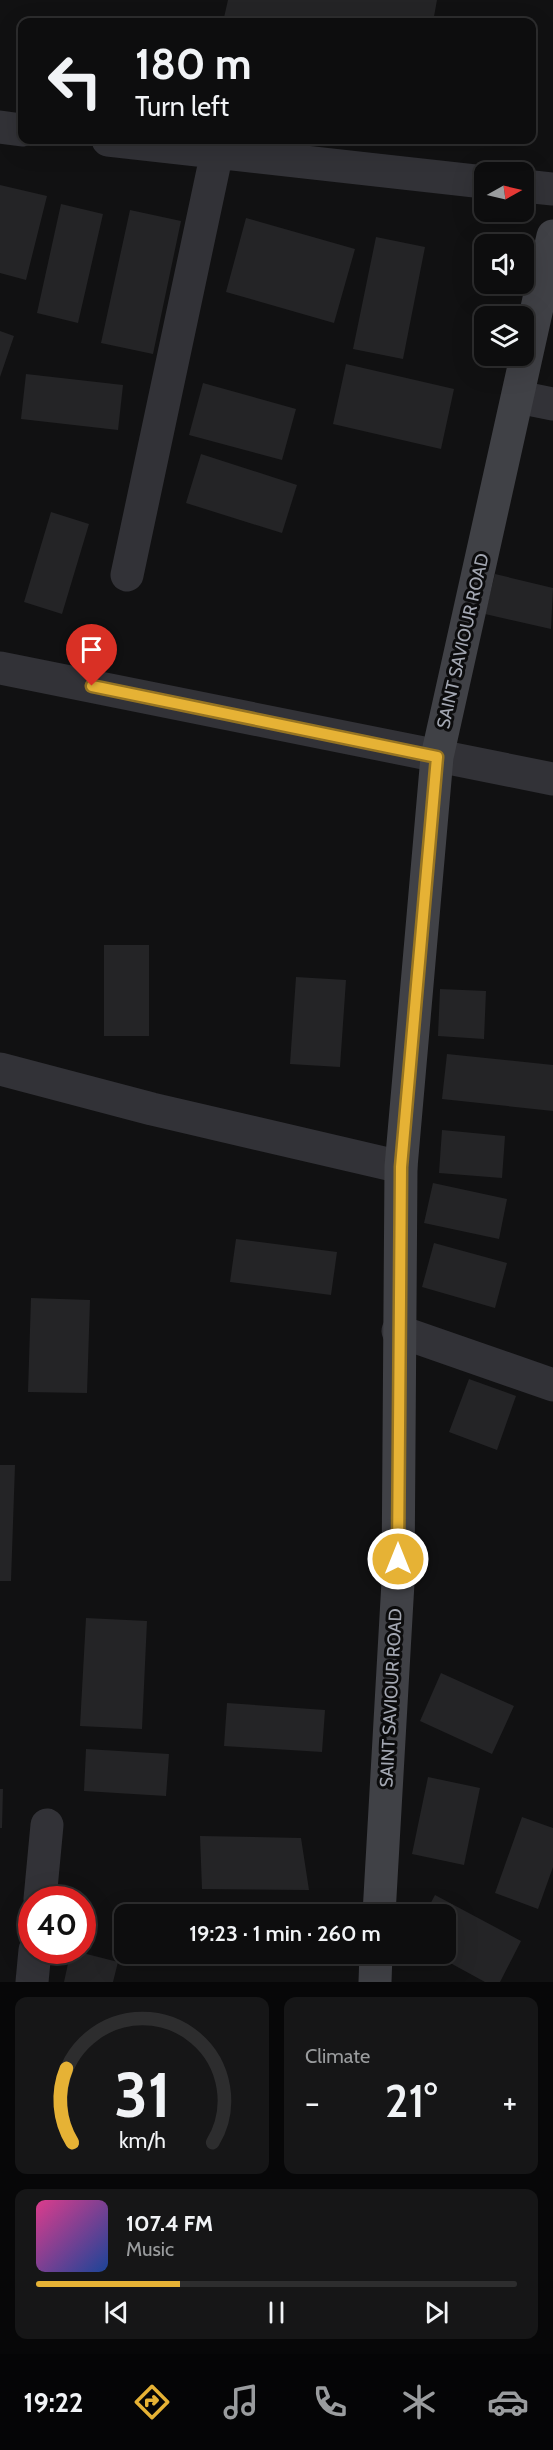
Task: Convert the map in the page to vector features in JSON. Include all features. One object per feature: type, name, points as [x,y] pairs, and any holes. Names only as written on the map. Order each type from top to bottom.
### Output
[{"type":"street","points":[[0,127],[18,129]]},
{"type":"street","points":[[144,144],[474,181]]},
{"type":"street","points":[[127,574],[217,152]]},
{"type":"street","points":[[534,187],[553,189]]},
{"type":"street","name":"SAINT SAVIOUR ROAD","points":[[380,1904],[398,1582],[398,1331],[401,1167],[437,757],[553,236]]},
{"type":"street","points":[[518,397],[553,404]]},
{"type":"street","points":[[0,668],[553,779]]},
{"type":"street","points":[[0,1069],[152,1109],[401,1167]]},
{"type":"street","points":[[398,1331],[553,1385]]},
{"type":"street","points":[[41,1886],[47,1825]]},
{"type":"street","points":[[32,1982],[34,1964]]},
{"type":"street","points":[[375,1982],[376,1964]]},
{"type":"building","points":[[228,0],[437,0],[434,18],[224,18]]},
{"type":"building","points":[[0,185],[47,196],[26,280],[0,273]]},
{"type":"building","points":[[61,204],[103,214],[78,323],[37,313]]},
{"type":"building","points":[[130,210],[181,221],[153,354],[101,343]]},
{"type":"building","points":[[246,218],[355,249],[334,323],[226,292]]},
{"type":"building","points":[[376,237],[425,247],[403,359],[353,349]]},
{"type":"building","points":[[0,331],[14,336],[0,377]]},
{"type":"building","points":[[346,364],[454,389],[441,449],[333,424]]},
{"type":"building","points":[[26,374],[123,385],[118,430],[21,419]]},
{"type":"building","points":[[203,383],[296,409],[282,460],[189,435]]},
{"type":"building","points":[[201,454],[297,485],[282,533],[186,503]]},
{"type":"building","points":[[51,512],[89,524],[62,614],[24,602]]},
{"type":"building","points":[[495,574],[553,588],[551,629],[485,614]]},
{"type":"building","points":[[104,945],[149,945],[149,1036],[104,1036]]},
{"type":"building","points":[[296,977],[346,980],[340,1067],[290,1064]]},
{"type":"building","points":[[440,989],[486,991],[484,1039],[438,1036]]},
{"type":"building","points":[[447,1054],[553,1065],[553,1111],[442,1099]]},
{"type":"building","points":[[442,1130],[505,1136],[502,1178],[439,1173]]},
{"type":"building","points":[[433,1183],[507,1199],[499,1239],[424,1223]]},
{"type":"building","points":[[236,1239],[337,1252],[331,1295],[230,1282]]},
{"type":"building","points":[[434,1243],[507,1263],[495,1308],[422,1287]]},
{"type":"building","points":[[31,1298],[90,1300],[87,1393],[28,1392]]},
{"type":"building","points":[[469,1379],[516,1396],[497,1450],[449,1432]]},
{"type":"building","points":[[0,1465],[15,1465],[11,1581],[0,1581]]},
{"type":"building","points":[[86,1618],[147,1621],[142,1729],[80,1726]]},
{"type":"building","points":[[441,1673],[514,1706],[492,1754],[420,1721]]},
{"type":"building","points":[[227,1703],[325,1710],[322,1752],[224,1746]]},
{"type":"building","points":[[86,1749],[169,1754],[166,1796],[84,1791]]},
{"type":"building","points":[[428,1777],[480,1788],[464,1865],[412,1854]]},
{"type":"building","points":[[0,1789],[3,1789],[2,1828],[0,1828]]},
{"type":"building","points":[[522,1817],[553,1828],[553,1867],[538,1909],[495,1893]]},
{"type":"building","points":[[200,1836],[301,1838],[309,1890],[202,1889]]},
{"type":"building","points":[[435,1895],[452,1904],[430,1904]]},
{"type":"building","points":[[456,1906],[521,1941],[500,1982],[485,1982],[452,1964],[456,1964]]},
{"type":"building","points":[[96,1956],[118,1964],[113,1982],[64,1982],[68,1964],[96,1964]]},
{"type":"route","points":[[92,686],[437,757],[401,1167],[398,1559]]}]
